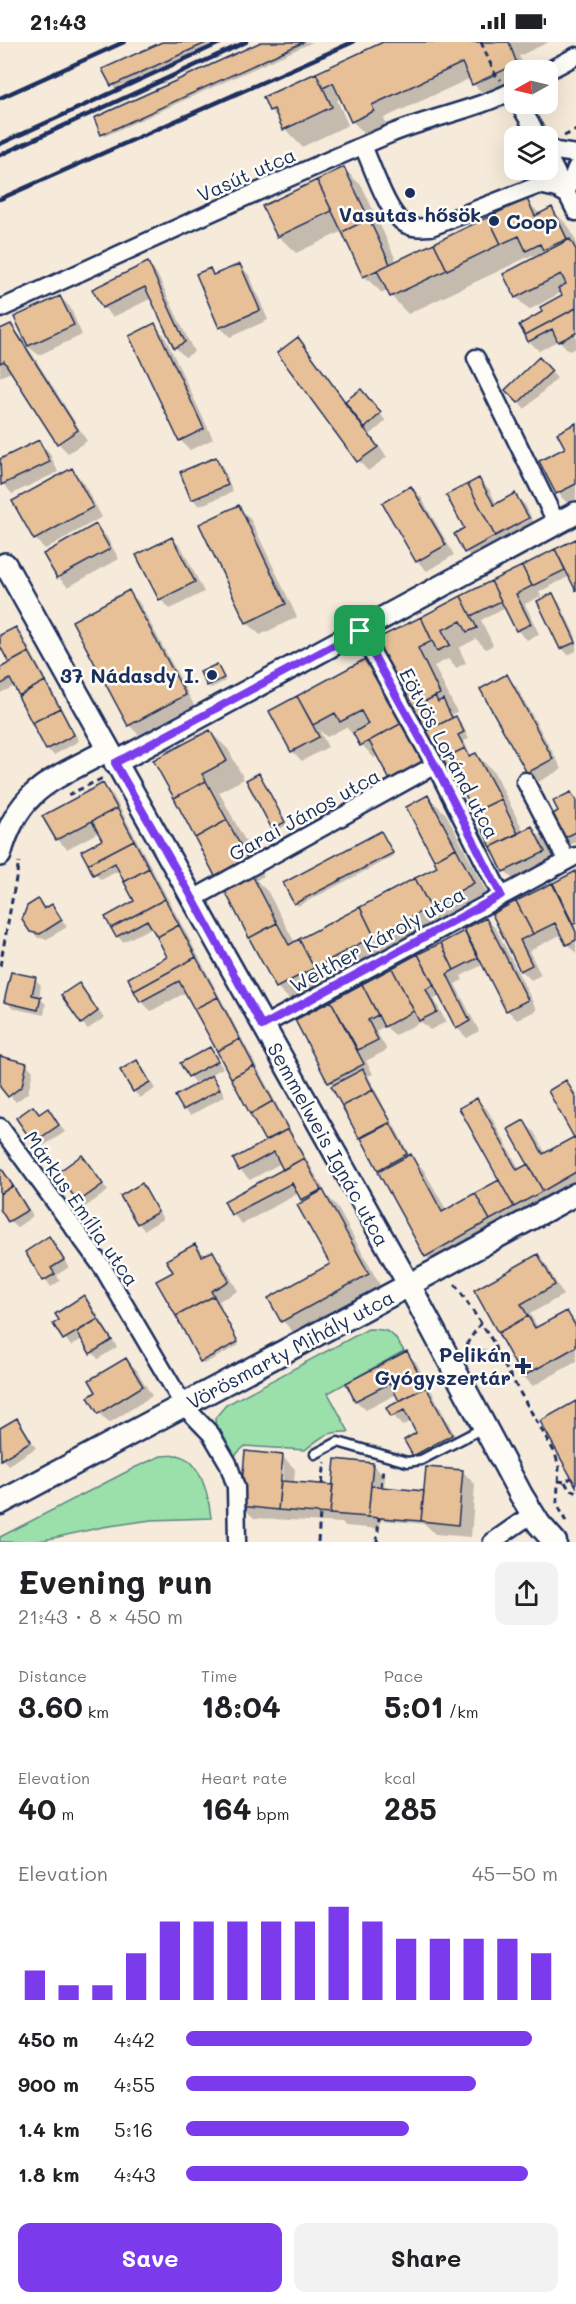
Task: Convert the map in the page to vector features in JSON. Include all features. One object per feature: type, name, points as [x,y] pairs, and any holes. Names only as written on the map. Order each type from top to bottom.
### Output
[{"type":"main road","name":"Vörösmarty Mihály utca","points":[[1,1503],[409,1285]]},
{"type":"main road","name":"Semmelweis Ignác utca","points":[[409,1285],[532,1514],[555,1542]]},
{"type":"street","points":[[558,66],[576,56]]},
{"type":"street","name":"Vasút utca","points":[[0,309],[297,174],[420,122],[504,98]]},
{"type":"street","points":[[363,146],[394,214],[405,225],[415,228],[430,227],[539,185],[557,189],[566,194]]},
{"type":"street","points":[[558,151],[576,154]]},
{"type":"street","points":[[566,194],[576,168]]},
{"type":"street","points":[[558,177],[576,212]]},
{"type":"street","points":[[476,358],[557,524]]},
{"type":"street","points":[[6,848],[16,814],[30,796],[52,780],[115,762],[576,513]]},
{"type":"street","name":"Semmelweis Ignác utca","points":[[2,562],[409,1285]]},
{"type":"street","name":"Eötvös Loránd utca","points":[[360,631],[435,765],[501,895]]},
{"type":"street","name":"Garai János utca","points":[[193,899],[435,765]]},
{"type":"street","points":[[525,781],[571,858]]},
{"type":"street","name":"Welther Károly utca","points":[[262,1026],[571,858]]},
{"type":"street","name":"Márkus Emília utca","points":[[0,1127],[103,1268],[184,1406],[211,1434],[228,1463],[236,1487],[237,1542]]},
{"type":"street","name":"Vörösmarty Mihály utca","points":[[409,1285],[576,1194]]},
{"type":"street","points":[[492,1542],[532,1514]]},
{"type":"lane","points":[[315,1454],[338,1442],[407,1462],[421,1460],[484,1427]]},
{"type":"path","points":[[481,42],[495,74]]},
{"type":"path","points":[[64,796],[101,780],[111,780],[115,762]]},
{"type":"path","points":[[0,966],[6,848]]},
{"type":"path","points":[[455,1284],[489,1335],[555,1453],[559,1467],[557,1503],[566,1522]]},
{"type":"path","points":[[466,1345],[480,1324]]},
{"type":"path","points":[[469,1351],[496,1351]]},
{"type":"path","points":[[381,1487],[384,1455]]},
{"type":"path","points":[[558,1481],[565,1482],[572,1478]]},
{"type":"path","points":[[565,1482],[569,1489],[576,1492]]},
{"type":"path","points":[[318,1542],[320,1513]]},
{"type":"path","points":[[376,1542],[379,1518]]},
{"type":"green space","points":[[368,1329],[387,1331],[404,1351],[328,1393],[349,1432],[325,1436],[305,1450],[245,1446],[230,1460],[216,1432],[215,1418],[226,1405]]},
{"type":"green space","points":[[178,1455],[191,1462],[203,1481],[211,1518],[151,1520],[103,1527],[35,1542],[0,1542],[0,1537],[136,1467],[161,1456]]},
{"type":"building","points":[[162,42],[208,42],[111,86],[102,69]]},
{"type":"building","points":[[261,42],[304,42],[101,135],[94,118]]},
{"type":"building","points":[[383,42],[509,42],[516,60],[504,60],[504,70],[472,85],[462,63],[372,105],[374,111],[351,122],[333,83],[323,88],[316,73]]},
{"type":"building","points":[[316,73],[332,107],[283,130],[274,109],[269,111],[263,97]]},
{"type":"building","points":[[344,167],[369,219],[342,232],[317,180]]},
{"type":"building","points":[[317,180],[332,211],[277,237],[262,206]]},
{"type":"building","points":[[527,199],[535,216],[552,207],[567,239],[543,250],[540,244],[526,251],[519,236],[501,244],[488,217]]},
{"type":"building","points":[[488,217],[501,244],[447,270],[434,243]]},
{"type":"building","points":[[369,219],[390,264],[363,277],[342,232]]},
{"type":"building","points":[[570,239],[576,250],[576,308],[525,335],[519,325],[542,312],[540,307],[562,295],[558,288],[566,284],[561,274],[515,298],[503,274]]},
{"type":"building","points":[[434,243],[447,270],[390,297],[377,270]]},
{"type":"building","points":[[148,262],[185,342],[174,348],[145,287],[102,308],[92,289]]},
{"type":"building","points":[[240,264],[260,310],[219,328],[196,274],[210,268],[213,275]]},
{"type":"building","points":[[60,296],[74,325],[28,346],[14,317]]},
{"type":"building","points":[[576,308],[576,333],[558,342],[552,329],[528,342],[525,335]]},
{"type":"building","points":[[155,323],[204,429],[179,441],[129,336]]},
{"type":"building","points":[[11,324],[78,430],[57,444],[4,361],[0,363],[0,329]]},
{"type":"building","points":[[298,337],[378,447],[357,462],[277,353]]},
{"type":"building","points":[[539,357],[552,371],[518,403],[505,390]]},
{"type":"building","points":[[361,389],[381,413],[364,429],[344,402]]},
{"type":"building","points":[[576,423],[576,484],[556,494],[539,461],[565,448],[557,433]]},
{"type":"building","points":[[39,440],[50,462],[1,485],[0,459]]},
{"type":"building","points":[[216,457],[228,485],[191,500],[180,472]]},
{"type":"building","points":[[72,468],[93,507],[34,540],[12,501]]},
{"type":"building","points":[[479,478],[494,505],[515,493],[529,518],[495,536],[468,484]]},
{"type":"building","points":[[468,484],[495,536],[464,553],[454,534],[464,528],[446,495]]},
{"type":"building","points":[[411,486],[446,545],[416,562],[382,503]]},
{"type":"building","points":[[239,505],[286,604],[246,623],[199,524]]},
{"type":"building","points":[[96,524],[110,549],[57,578],[43,554]]},
{"type":"building","points":[[172,537],[195,582],[159,600],[136,555]]},
{"type":"building","points":[[576,539],[576,591],[555,549]]},
{"type":"building","points":[[555,549],[565,570],[532,586],[522,566]]},
{"type":"building","points":[[522,566],[532,586],[516,594],[531,624],[516,631],[491,581]]},
{"type":"building","points":[[491,581],[501,601],[471,616],[461,596]]},
{"type":"building","points":[[129,590],[186,695],[128,726],[72,621]]},
{"type":"building","points":[[553,593],[576,642],[560,649],[537,601]]},
{"type":"building","points":[[461,596],[477,628],[467,632],[461,621],[442,630],[450,645],[437,651],[421,617]]},
{"type":"building","points":[[421,617],[432,641],[418,648],[440,694],[408,710],[374,640]]},
{"type":"building","points":[[16,627],[29,652],[9,663],[0,646],[0,635]]},
{"type":"building","points":[[29,652],[45,681],[19,696],[10,679],[0,685],[0,668]]},
{"type":"building","points":[[367,658],[402,723],[360,746],[353,733],[368,724],[361,711],[340,722],[335,713],[313,725],[297,696]]},
{"type":"building","name":"37 Nádasdy I.","points":[[217,664],[224,678],[207,686],[200,672]]},
{"type":"building","points":[[507,674],[553,759],[527,773],[480,689]]},
{"type":"building","points":[[45,681],[60,708],[32,723],[18,696]]},
{"type":"building","points":[[297,696],[319,737],[291,752],[269,711]]},
{"type":"building","points":[[435,696],[438,702],[443,699],[452,718],[424,732],[412,708]]},
{"type":"building","points":[[60,708],[74,735],[46,750],[32,723]]},
{"type":"building","points":[[456,716],[464,732],[458,735],[465,748],[438,761],[424,732]]},
{"type":"building","points":[[402,723],[424,764],[391,782],[369,741]]},
{"type":"building","points":[[210,730],[227,761],[202,774],[206,781],[174,798],[153,760]]},
{"type":"building","points":[[465,748],[469,756],[476,753],[501,799],[474,812],[456,777],[448,781],[438,761]]},
{"type":"building","points":[[259,773],[285,822],[272,829],[246,780]]},
{"type":"building","points":[[206,781],[227,820],[195,838],[174,798]]},
{"type":"building","points":[[103,783],[117,808],[56,840],[42,816]]},
{"type":"building","points":[[571,792],[576,801],[576,832],[560,840],[548,817],[558,811],[553,801]]},
{"type":"building","points":[[428,795],[456,848],[434,860],[406,807]]},
{"type":"building","points":[[501,799],[518,834],[491,847],[474,812]]},
{"type":"building","points":[[117,808],[134,840],[88,864],[81,851],[102,840],[92,821]]},
{"type":"building","points":[[227,820],[247,858],[215,876],[195,838]]},
{"type":"building","points":[[532,826],[545,852],[503,872],[491,847]]},
{"type":"building","points":[[381,831],[393,853],[294,904],[283,883]]},
{"type":"building","points":[[134,840],[149,868],[124,882],[115,863],[93,875],[88,864]]},
{"type":"building","points":[[456,848],[474,883],[430,907],[415,878],[437,867],[434,860]]},
{"type":"building","points":[[149,868],[165,899],[111,928],[105,917],[134,901],[124,882]]},
{"type":"building","points":[[576,871],[576,923],[573,924],[553,883]]},
{"type":"building","points":[[251,873],[277,923],[249,938],[223,887]]},
{"type":"building","points":[[415,878],[430,907],[374,936],[360,907]]},
{"type":"building","points":[[552,883],[576,932],[576,940],[566,945],[555,923],[533,934],[516,901]]},
{"type":"building","points":[[38,899],[44,909],[52,904],[62,920],[40,934],[30,932],[22,920],[27,906]]},
{"type":"building","points":[[165,899],[179,925],[157,937],[147,920],[116,937],[111,928]]},
{"type":"building","points":[[516,901],[533,934],[520,940],[532,965],[520,971],[492,914]]},
{"type":"building","points":[[360,907],[374,936],[314,968],[299,939]]},
{"type":"building","points":[[486,918],[528,1000],[506,1011],[464,929]]},
{"type":"building","points":[[277,923],[289,945],[299,939],[314,968],[276,988],[249,938]]},
{"type":"building","points":[[179,925],[196,957],[134,991],[128,978],[167,957],[157,937]]},
{"type":"building","points":[[464,931],[478,958],[454,970],[441,943]]},
{"type":"building","points":[[441,943],[454,970],[447,974],[470,1021],[456,1029],[418,954]]},
{"type":"building","points":[[418,954],[434,985],[426,989],[437,1012],[419,1021],[392,968]]},
{"type":"building","points":[[196,957],[218,997],[194,1009],[179,981],[140,1002],[134,991]]},
{"type":"building","points":[[392,968],[414,1011],[384,1027],[362,984]]},
{"type":"building","points":[[11,972],[36,977],[32,995],[41,997],[38,1010],[4,1002]]},
{"type":"building","points":[[79,983],[98,1011],[81,1024],[61,995]]},
{"type":"building","points":[[362,984],[378,1015],[368,1020],[378,1040],[358,1050],[331,1001]]},
{"type":"building","points":[[218,997],[240,1039],[217,1051],[194,1009]]},
{"type":"building","points":[[331,1001],[364,1064],[328,1083],[295,1020]]},
{"type":"building","points":[[240,1039],[254,1066],[231,1078],[217,1051]]},
{"type":"building","points":[[210,1047],[218,1061],[188,1077],[180,1063]]},
{"type":"building","points":[[0,1056],[27,1063],[22,1086],[8,1097],[0,1087]]},
{"type":"building","points":[[137,1060],[150,1082],[133,1092],[120,1070]]},
{"type":"building","points":[[254,1066],[273,1101],[250,1114],[231,1078]]},
{"type":"building","points":[[363,1069],[373,1090],[342,1106],[331,1086]]},
{"type":"building","points":[[212,1075],[220,1089],[183,1110],[175,1096]]},
{"type":"building","points":[[566,1080],[576,1098],[576,1141],[548,1091]]},
{"type":"building","points":[[373,1090],[391,1122],[359,1138],[342,1106]]},
{"type":"building","points":[[477,1098],[517,1170],[528,1164],[543,1191],[514,1207],[459,1108]]},
{"type":"building","points":[[273,1101],[288,1129],[265,1141],[250,1114]]},
{"type":"building","points":[[33,1106],[39,1114],[48,1108],[59,1125],[33,1143],[16,1118]]},
{"type":"building","points":[[524,1120],[543,1154],[574,1137],[576,1172],[543,1191],[508,1129]]},
{"type":"building","points":[[390,1123],[407,1154],[378,1170],[361,1138]]},
{"type":"building","points":[[288,1129],[304,1158],[283,1170],[274,1152],[239,1171],[233,1159]]},
{"type":"building","points":[[411,1154],[442,1212],[475,1193],[490,1220],[425,1257],[378,1172]]},
{"type":"building","points":[[82,1155],[103,1184],[78,1202],[57,1173]]},
{"type":"building","points":[[304,1158],[321,1190],[301,1200],[292,1183],[231,1215],[224,1201]]},
{"type":"building","points":[[0,1166],[13,1186],[0,1194]]},
{"type":"building","points":[[499,1180],[514,1207],[490,1220],[475,1193]]},
{"type":"building","points":[[142,1183],[158,1212],[137,1224],[120,1196]]},
{"type":"building","points":[[13,1186],[28,1210],[8,1222],[0,1209],[0,1194]]},
{"type":"building","points":[[323,1190],[369,1274],[281,1322],[268,1298],[330,1264],[297,1205]]},
{"type":"building","points":[[49,1236],[64,1260],[51,1268],[55,1274],[43,1281],[25,1252]]},
{"type":"building","points":[[195,1244],[202,1256],[213,1251],[229,1281],[211,1291],[214,1296],[176,1316],[156,1281],[173,1272],[166,1260]]},
{"type":"building","points":[[538,1254],[555,1285],[521,1304],[528,1316],[498,1333],[474,1290]]},
{"type":"building","points":[[84,1295],[98,1319],[63,1340],[53,1324],[59,1320],[55,1314]]},
{"type":"building","points":[[214,1296],[238,1342],[200,1362],[176,1316]]},
{"type":"building","points":[[567,1311],[576,1327],[576,1347],[522,1377],[498,1333],[528,1316],[535,1328]]},
{"type":"building","points":[[98,1319],[112,1340],[90,1354],[77,1332]]},
{"type":"building","points":[[407,1351],[426,1387],[399,1401],[390,1383],[355,1401],[346,1383]]},
{"type":"building","points":[[126,1358],[143,1386],[98,1414],[88,1397],[96,1392],[89,1380]]},
{"type":"building","points":[[426,1387],[452,1435],[413,1456],[404,1440],[416,1433],[404,1410],[391,1417],[386,1408]]},
{"type":"building","points":[[576,1401],[576,1486],[540,1421]]},
{"type":"building","points":[[17,1418],[31,1441],[1,1460],[0,1428]]},
{"type":"building","points":[[245,1451],[283,1455],[278,1510],[240,1506]]},
{"type":"building","points":[[335,1459],[373,1463],[368,1517],[330,1514]]},
{"type":"building","points":[[426,1467],[463,1470],[458,1525],[421,1521]]},
{"type":"building","points":[[281,1481],[333,1485],[330,1514],[278,1510]]},
{"type":"building","points":[[371,1486],[424,1491],[421,1521],[368,1517]]},
{"type":"railway","points":[[0,98],[124,42]]},
{"type":"railway","points":[[0,144],[222,42]]},
{"type":"railway","points":[[0,155],[246,42]]},
{"type":"railway","points":[[0,199],[353,42]]},
{"type":"place","name":"Vasutas hősök","points":[[410,193]]},
{"type":"place","name":"Coop","points":[[494,221]]},
{"type":"place","name":"37 Nádasdy I.","points":[[212,675]]},
{"type":"place","name":"Pelikán Gyógyszertár","points":[[523,1366]]},
{"type":"route","points":[[360,631],[435,765],[501,895],[262,1026],[115,763],[360,631]]}]
